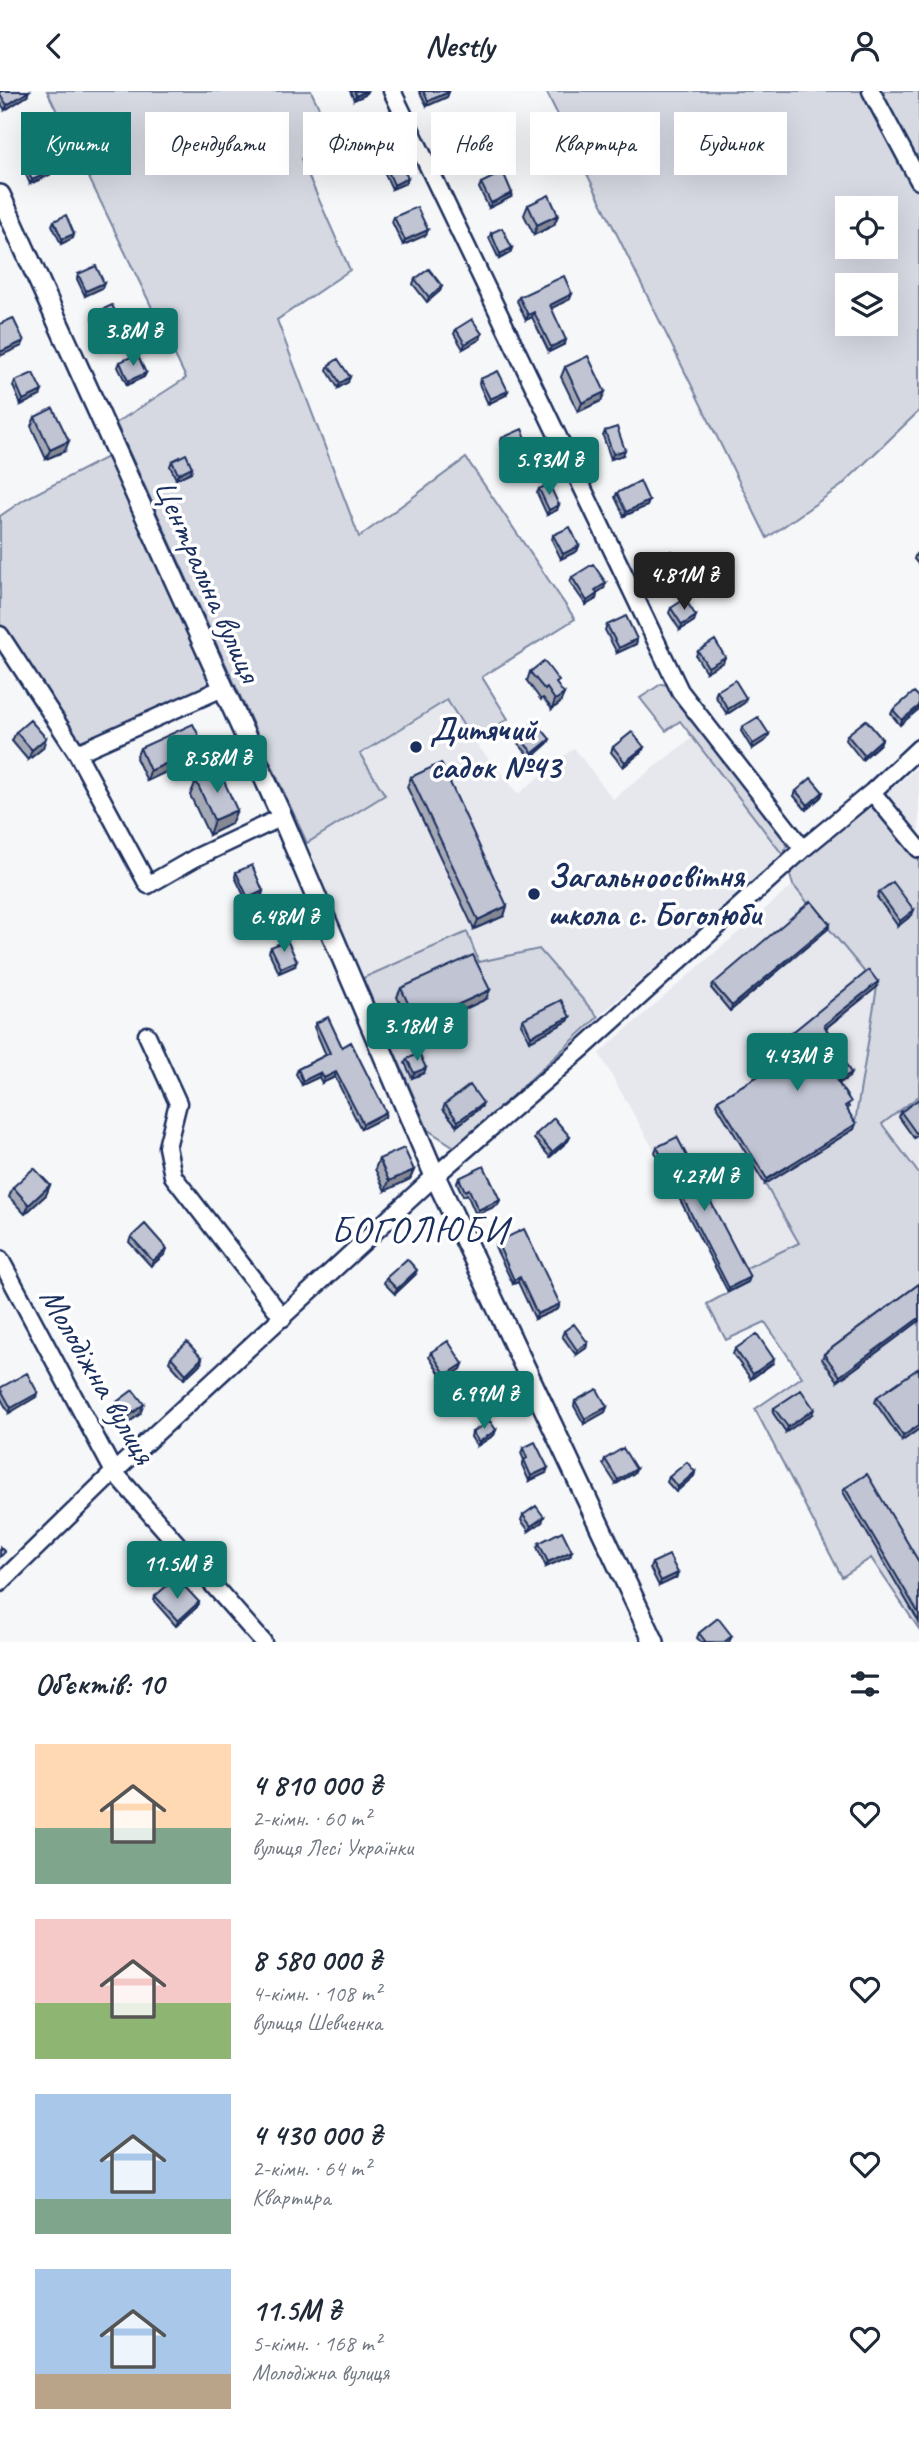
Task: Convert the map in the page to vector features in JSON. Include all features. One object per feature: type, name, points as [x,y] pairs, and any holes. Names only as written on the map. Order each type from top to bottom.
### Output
[{"type":"street","points":[[392,91],[680,691],[803,849]]},
{"type":"street","points":[[871,91],[919,181]]},
{"type":"street","name":"Центральна вулиця","points":[[0,195],[282,817],[435,1175],[654,1642]]},
{"type":"street","points":[[0,635],[77,753],[148,885],[195,857],[282,817]]},
{"type":"street","points":[[77,753],[223,688]]},
{"type":"street","points":[[0,1584],[114,1472],[435,1175],[584,1047],[919,748]]},
{"type":"street","points":[[872,792],[919,849]]},
{"type":"street","points":[[147,1035],[178,1103],[167,1147],[173,1176],[283,1318]]},
{"type":"street","name":"Молодіжна вулиця","points":[[0,1259],[114,1472],[262,1642]]},
{"type":"shaded area","points":[[47,91],[311,91],[321,112],[303,112],[303,175],[308,175],[350,270],[277,320],[359,537],[466,458],[575,619],[482,677],[508,719],[473,740],[447,700],[360,754],[385,795],[307,843],[116,423],[186,378],[88,175],[131,175],[131,112],[57,112]]},
{"type":"shaded area","points":[[546,91],[866,91],[919,192],[919,411],[841,486],[767,538],[588,175],[660,175],[660,112],[556,112]]},
{"type":"shaded area","points":[[876,91],[919,91],[919,156],[912,158]]},
{"type":"shaded area","points":[[109,456],[212,684],[78,744],[0,624],[0,516],[25,499]]},
{"type":"shaded area","points":[[661,684],[668,685],[788,844],[783,855],[680,721],[666,731],[640,698]]},
{"type":"shaded area","name":"Загальноосвітня школа с. Боголюби","points":[[448,699],[473,740],[518,794],[574,748],[613,799],[693,737],[783,855],[598,1017],[539,949],[479,962],[467,932],[363,978],[307,843],[385,795],[359,754]]},
{"type":"shaded area","points":[[919,766],[919,837],[885,794]]},
{"type":"shaded area","points":[[872,801],[919,857],[919,1096],[882,1124],[919,1174],[919,1629],[871,1558],[842,1577],[755,1409],[802,1377],[765,1322],[726,1340],[707,1304],[748,1282],[742,1270],[799,1243],[765,1184],[854,1129],[877,987],[793,885],[789,872]]},
{"type":"shaded area","points":[[793,885],[877,987],[854,1129],[799,1243],[742,1270],[655,1152],[599,1053]]},
{"type":"shaded area","points":[[467,932],[479,962],[539,949],[598,1017],[456,1148],[428,1130],[363,978]]},
{"type":"shaded area","points":[[919,1096],[919,1174],[881,1124]]},
{"type":"building","points":[[0,91],[29,91],[7,105]]},
{"type":"building","points":[[423,91],[449,91],[449,92],[428,101]]},
{"type":"building","points":[[30,175],[43,175],[32,180]]},
{"type":"building","points":[[390,175],[406,175],[408,178],[394,185]]},
{"type":"building","points":[[497,175],[504,175],[512,193],[491,203],[481,183]]},
{"type":"building","points":[[549,195],[558,215],[537,225],[528,205]]},
{"type":"building","points":[[417,207],[428,230],[405,240],[394,217]]},
{"type":"building","points":[[66,215],[74,234],[62,239],[54,221]]},
{"type":"building","points":[[502,228],[512,248],[500,254],[491,233]]},
{"type":"building","points":[[96,266],[104,283],[86,291],[78,274]]},
{"type":"building","points":[[429,269],[442,286],[429,297],[415,279]]},
{"type":"building","points":[[564,276],[572,294],[550,305],[566,340],[551,347],[534,312],[528,315],[519,297]]},
{"type":"building","points":[[112,305],[123,327],[104,336],[93,314]]},
{"type":"building","points":[[13,318],[24,341],[0,352],[0,324]]},
{"type":"building","points":[[472,319],[482,334],[465,344],[456,329]]},
{"type":"building","points":[[137,354],[146,373],[128,381],[120,362]]},
{"type":"building","points":[[588,356],[605,392],[582,403],[565,367]]},
{"type":"building","points":[[338,359],[350,377],[340,383],[329,365]]},
{"type":"building","points":[[498,371],[508,391],[490,399],[480,379]]},
{"type":"building","points":[[33,373],[42,391],[23,400],[15,381]]},
{"type":"building","points":[[53,408],[69,441],[50,450],[35,417]]},
{"type":"building","points":[[617,427],[625,450],[613,454],[605,431]]},
{"type":"building","points":[[522,429],[533,454],[513,463],[502,438]]},
{"type":"building","points":[[186,454],[192,467],[178,474],[172,461]]},
{"type":"building","points":[[640,481],[649,501],[626,512],[617,493]]},
{"type":"building","points":[[549,484],[559,505],[549,510],[539,489]]},
{"type":"building","points":[[570,527],[579,546],[563,554],[553,535]]},
{"type":"building","points":[[671,551],[681,571],[662,580],[653,560]]},
{"type":"building","points":[[593,564],[606,583],[595,590],[597,594],[587,601],[572,577]]},
{"type":"building","points":[[685,599],[696,616],[682,625],[671,608]]},
{"type":"building","points":[[626,616],[637,639],[619,648],[607,625]]},
{"type":"building","points":[[715,640],[725,657],[708,667],[698,651]]},
{"type":"building","points":[[544,661],[559,681],[556,683],[564,694],[555,700],[530,672]]},
{"type":"building","points":[[735,680],[746,698],[728,709],[717,691]]},
{"type":"building","points":[[914,692],[919,697],[919,706],[902,720],[893,710]]},
{"type":"building","points":[[758,717],[769,734],[753,744],[742,727]]},
{"type":"building","points":[[30,720],[46,738],[32,750],[16,732]]},
{"type":"building","points":[[866,720],[882,739],[864,755],[847,735]]},
{"type":"building","points":[[535,721],[550,739],[533,753],[518,736]]},
{"type":"building","points":[[193,724],[204,746],[150,771],[140,748]]},
{"type":"building","points":[[632,732],[644,747],[625,762],[613,747]]},
{"type":"building","points":[[441,763],[507,906],[478,920],[411,777]]},
{"type":"building","points":[[219,770],[237,810],[214,820],[196,781]]},
{"type":"building","points":[[811,778],[823,792],[808,805],[796,791]]},
{"type":"building","points":[[252,865],[263,891],[248,898],[236,872]]},
{"type":"building","points":[[893,882],[914,910],[900,921],[879,892]]},
{"type":"building","points":[[811,901],[830,924],[732,1006],[713,984]]},
{"type":"building","points":[[287,940],[297,961],[281,968],[271,947]]},
{"type":"building","points":[[473,955],[490,990],[417,1023],[401,988]]},
{"type":"building","points":[[869,970],[878,982],[824,1025],[851,1073],[837,1081],[851,1102],[845,1106],[856,1124],[767,1179],[718,1100],[782,1062],[772,1049]]},
{"type":"building","points":[[561,1000],[570,1017],[531,1036],[523,1019]]},
{"type":"building","points":[[328,1017],[342,1047],[351,1042],[386,1112],[363,1124],[336,1072],[324,1078],[321,1072],[303,1081],[298,1069],[330,1053],[316,1023]]},
{"type":"building","points":[[419,1053],[426,1068],[414,1073],[407,1059]]},
{"type":"building","points":[[470,1085],[483,1103],[458,1121],[445,1104]]},
{"type":"building","points":[[919,1099],[919,1131],[916,1133],[901,1112]]},
{"type":"building","points":[[554,1118],[570,1137],[552,1152],[536,1134]]},
{"type":"building","points":[[677,1137],[750,1277],[729,1288],[657,1147]]},
{"type":"building","points":[[404,1148],[414,1170],[389,1181],[379,1159]]},
{"type":"building","points":[[484,1166],[500,1200],[478,1210],[469,1189],[465,1191],[459,1178]]},
{"type":"building","points":[[34,1168],[50,1185],[29,1205],[13,1187]]},
{"type":"building","points":[[145,1224],[167,1249],[153,1261],[131,1237]]},
{"type":"building","points":[[524,1229],[560,1304],[537,1314],[520,1277],[514,1280],[497,1242]]},
{"type":"building","points":[[407,1259],[417,1270],[397,1289],[386,1278]]},
{"type":"building","points":[[919,1284],[919,1318],[840,1376],[824,1354]]},
{"type":"building","points":[[574,1324],[588,1343],[577,1350],[564,1331]]},
{"type":"building","points":[[757,1334],[774,1359],[753,1374],[735,1349]]},
{"type":"building","points":[[448,1341],[463,1364],[446,1375],[431,1352]]},
{"type":"building","points":[[187,1342],[202,1358],[186,1374],[171,1357]]},
{"type":"building","points":[[919,1368],[919,1425],[903,1436],[877,1397]]},
{"type":"building","points":[[27,1373],[38,1393],[11,1408],[0,1388]]},
{"type":"building","points":[[597,1389],[607,1407],[585,1419],[575,1401]]},
{"type":"building","points":[[133,1390],[144,1404],[125,1419],[114,1404]]},
{"type":"building","points":[[801,1390],[814,1409],[788,1427],[774,1408]]},
{"type":"building","points":[[490,1421],[496,1430],[479,1442],[472,1432]]},
{"type":"building","points":[[535,1442],[548,1468],[531,1476],[524,1460],[527,1458],[523,1448]]},
{"type":"building","points":[[623,1448],[636,1469],[618,1480],[605,1459]]},
{"type":"building","points":[[687,1462],[695,1472],[678,1487],[669,1477]]},
{"type":"building","points":[[867,1474],[919,1562],[919,1614],[845,1488]]},
{"type":"building","points":[[536,1506],[544,1517],[531,1526],[523,1515]]},
{"type":"building","points":[[562,1531],[572,1551],[548,1562],[539,1543]]},
{"type":"building","points":[[669,1555],[678,1573],[661,1581],[652,1563]]},
{"type":"building","points":[[170,1583],[179,1593],[185,1587],[199,1602],[178,1621],[155,1596]]},
{"type":"building","points":[[718,1618],[732,1636],[724,1642],[706,1642],[699,1633]]},
{"type":"place","name":"Дитячий садок №43","points":[[416,747]]},
{"type":"place","name":"Загальноосвітня школа с. Боголюби","points":[[534,894]]},
{"type":"district","name":"БОГОЛЮБИ","points":[[420,1229]]}]
